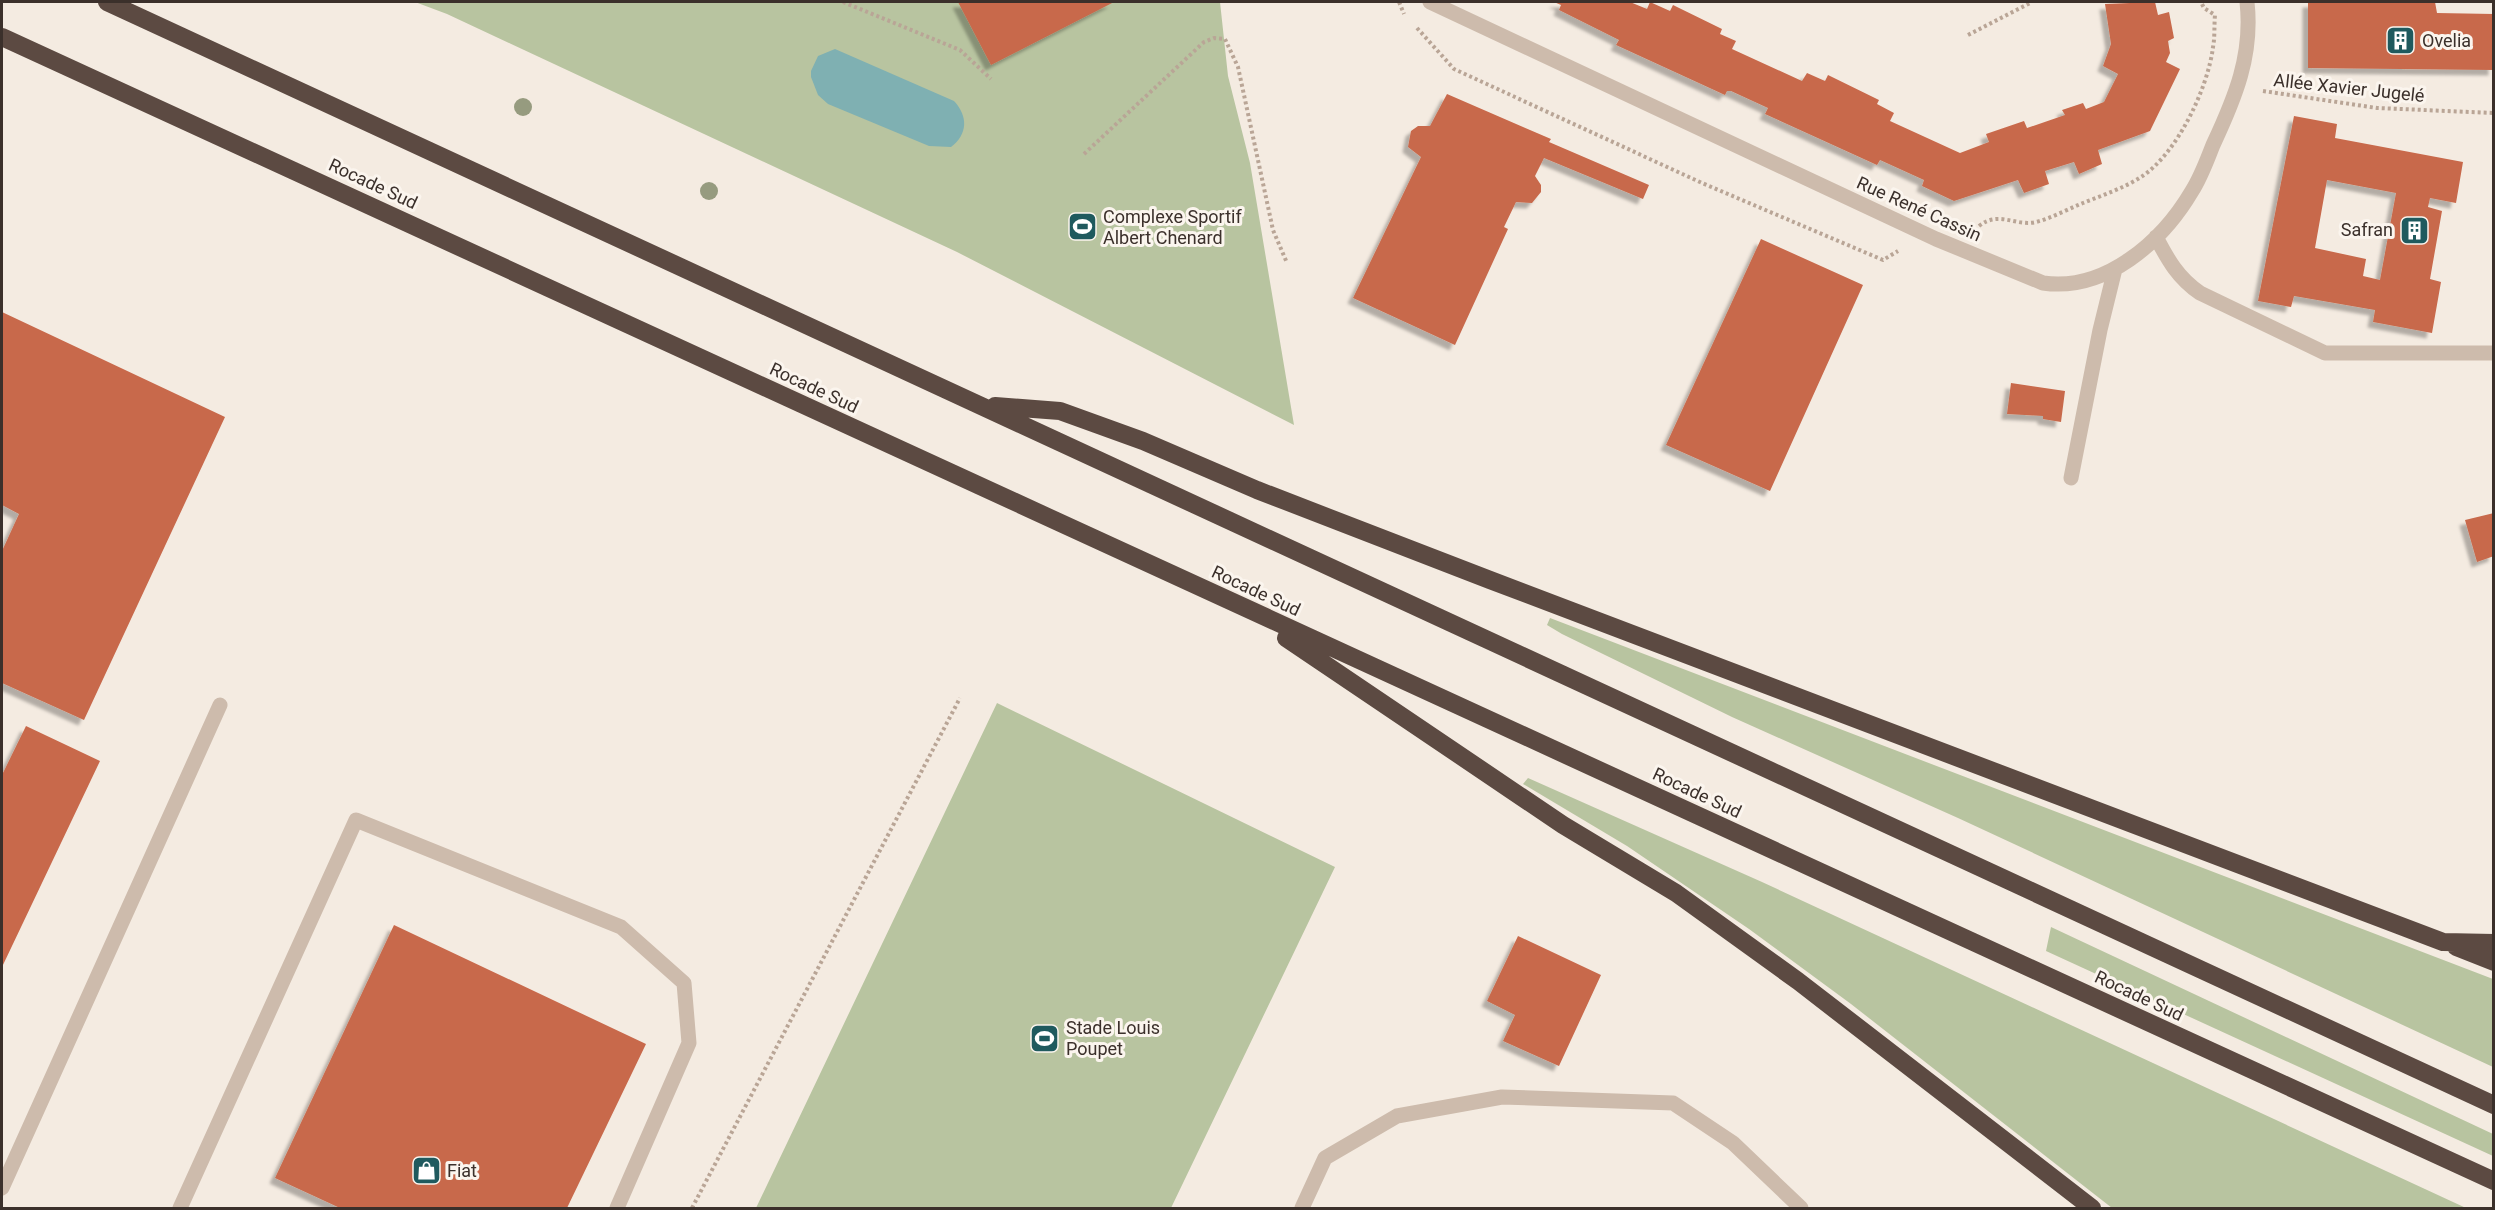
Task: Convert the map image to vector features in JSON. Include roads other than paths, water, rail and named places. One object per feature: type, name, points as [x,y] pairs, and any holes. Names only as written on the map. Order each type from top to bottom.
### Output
[{"type":"highway","points":[[107,2],[981,404],[2493,1105]]},
{"type":"highway","name":"Rocade Sud","points":[[2,37],[1243,609],[2493,1181]]},
{"type":"highway","points":[[981,404],[1060,411],[1143,441],[1257,490],[1490,580],[2493,962]]},
{"type":"highway","points":[[1243,609],[1563,825],[1676,893],[1798,981],[2092,1209]]},
{"type":"highway","points":[[2443,942],[2493,943]]},
{"type":"street","name":"Rue René Cassin","points":[[1430,2],[1905,224],[2043,283],[2060,286],[2079,284],[2115,269],[2156,237],[2193,190],[2239,88],[2246,59],[2249,31],[2247,2]]},
{"type":"street","points":[[2156,237],[2173,269],[2187,284],[2200,293],[2325,353],[2493,353]]},
{"type":"street","points":[[2071,478],[2100,330],[2115,269]]},
{"type":"street","points":[[2,1188],[220,705]]},
{"type":"street","points":[[180,1209],[356,820],[621,927],[684,983],[689,1043],[617,1209]]},
{"type":"street","points":[[1302,1209],[1325,1158],[1397,1116],[1502,1097],[1673,1103],[1732,1143],[1801,1209]]},
{"type":"water","points":[[835,49],[954,101],[964,119],[963,131],[957,142],[951,147],[929,146],[828,104],[818,95],[811,71],[818,56]]},
{"type":"place","name":"Ovelia","points":[[2401,41]]},
{"type":"place","name":"Complexe Sportif Albert Chenard","points":[[1082,227]]},
{"type":"place","name":"Safran","points":[[2414,230]]},
{"type":"place","name":"Stade Louis Poupet","points":[[1045,1038]]},
{"type":"place","name":"Fiat","points":[[426,1171]]}]
